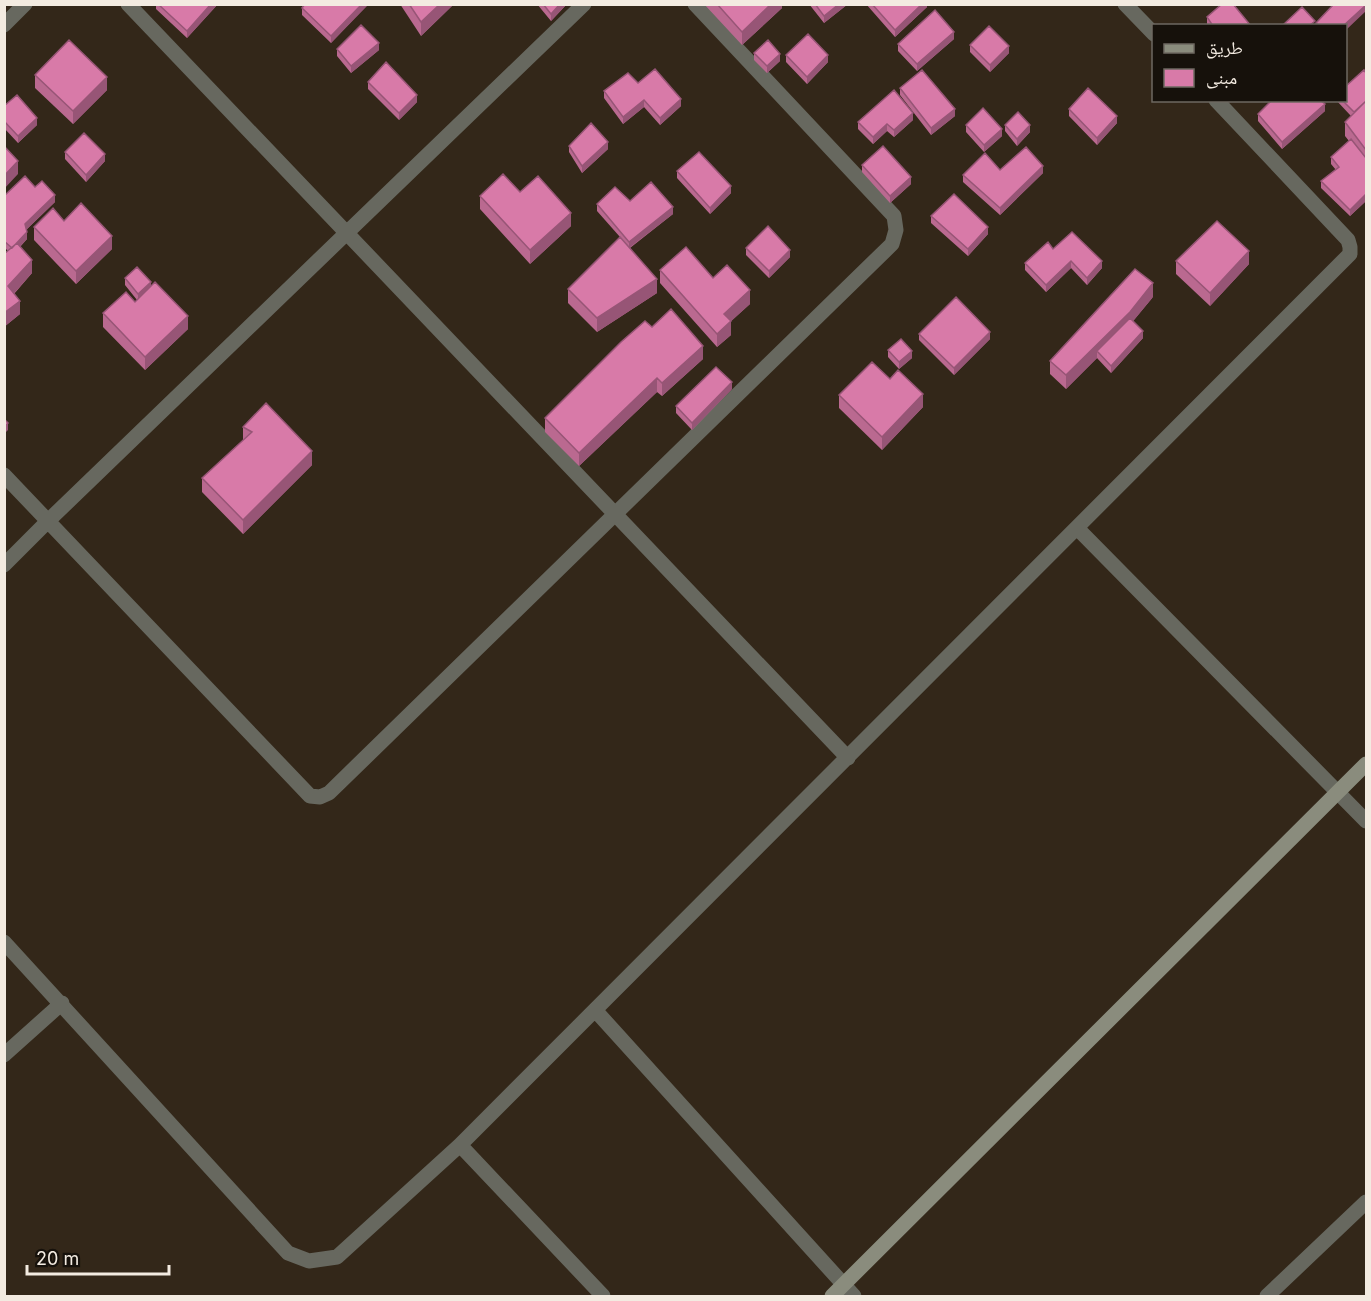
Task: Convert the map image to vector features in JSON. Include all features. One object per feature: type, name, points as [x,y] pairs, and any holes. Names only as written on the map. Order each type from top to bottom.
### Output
[{"type":"street","points":[[4,25],[25,4]]},
{"type":"street","points":[[128,4],[848,758]]},
{"type":"street","points":[[4,565],[584,4]]},
{"type":"street","points":[[4,475],[310,796],[320,797],[329,793],[892,244],[896,230],[894,216],[695,4]]},
{"type":"street","points":[[1125,4],[1152,32]]},
{"type":"street","points":[[4,942],[288,1253],[309,1261],[337,1257],[460,1145],[1350,254],[1348,240],[1218,102]]},
{"type":"street","points":[[1077,528],[1366,821]]},
{"type":"street","points":[[832,1296],[849,1291],[1366,764]]},
{"type":"street","points":[[4,1055],[62,1004]]},
{"type":"street","points":[[595,1010],[849,1291]]},
{"type":"street","points":[[460,1145],[603,1296]]},
{"type":"street","points":[[1267,1296],[1366,1202]]},
{"type":"building","points":[[158,4],[211,4],[187,31]]},
{"type":"building","points":[[305,4],[362,4],[331,36],[302,8]]},
{"type":"building","points":[[409,4],[440,4],[421,22]]},
{"type":"building","points":[[543,4],[560,4],[551,14]]},
{"type":"building","points":[[717,4],[771,4],[742,32]]},
{"type":"building","points":[[815,4],[839,4],[824,16]]},
{"type":"building","points":[[872,4],[922,4],[895,30]]},
{"type":"building","points":[[1222,4],[1233,4],[1249,24],[1212,24],[1207,17]]},
{"type":"building","points":[[1334,4],[1366,4],[1345,24],[1316,23]]},
{"type":"building","points":[[1302,7],[1315,21],[1311,24],[1284,24]]},
{"type":"building","points":[[935,10],[954,32],[917,64],[898,44]]},
{"type":"building","points":[[361,25],[379,43],[351,66],[337,49]]},
{"type":"building","points":[[989,26],[1009,46],[990,65],[970,45]]},
{"type":"building","points":[[808,34],[828,55],[807,77],[786,55]]},
{"type":"building","points":[[69,40],[107,77],[73,111],[35,75]]},
{"type":"building","points":[[768,40],[780,54],[767,66],[754,53]]},
{"type":"building","points":[[386,62],[417,95],[399,113],[368,82]]},
{"type":"building","points":[[655,69],[681,99],[660,118],[644,100],[623,117],[604,91],[628,73],[638,83]]},
{"type":"building","points":[[922,70],[955,109],[931,128],[900,88]]},
{"type":"building","points":[[1364,70],[1366,73],[1366,101],[1354,112],[1344,102],[1347,102],[1347,85]]},
{"type":"building","points":[[1088,88],[1117,116],[1097,138],[1069,109]]},
{"type":"building","points":[[894,90],[913,113],[894,130],[887,124],[873,137],[858,122]]},
{"type":"building","points":[[17,95],[37,118],[18,136],[4,121],[4,106]]},
{"type":"building","points":[[1366,101],[1366,150],[1345,122]]},
{"type":"building","points":[[1270,102],[1322,102],[1325,104],[1282,142],[1258,114]]},
{"type":"building","points":[[983,108],[1002,129],[984,145],[966,125]]},
{"type":"building","points":[[1018,112],[1030,125],[1017,139],[1005,125]]},
{"type":"building","points":[[591,123],[608,142],[582,166],[569,146]]},
{"type":"building","points":[[84,133],[105,154],[86,175],[65,152]]},
{"type":"building","points":[[1351,139],[1366,158],[1366,194],[1350,210],[1321,181],[1339,167],[1331,157]]},
{"type":"building","points":[[4,146],[18,161],[4,176]]},
{"type":"building","points":[[883,146],[911,177],[890,196],[862,165]]},
{"type":"building","points":[[1026,147],[1043,166],[1000,208],[963,175],[985,153],[1000,170]]},
{"type":"building","points":[[699,152],[731,186],[710,208],[677,171]]},
{"type":"building","points":[[503,174],[520,192],[538,176],[571,213],[530,250],[480,196]]},
{"type":"building","points":[[25,176],[35,187],[42,181],[55,195],[25,224],[27,232],[12,248],[4,241],[4,196]]},
{"type":"building","points":[[651,182],[673,207],[629,242],[597,204],[615,187],[630,201]]},
{"type":"building","points":[[954,194],[988,227],[968,249],[931,216]]},
{"type":"building","points":[[81,203],[112,236],[76,271],[34,227],[53,208],[64,221]]},
{"type":"building","points":[[1217,221],[1249,251],[1210,293],[1176,261]]},
{"type":"building","points":[[768,226],[790,250],[769,271],[746,248]]},
{"type":"building","points":[[1072,232],[1102,261],[1087,278],[1071,261],[1046,285],[1025,263],[1048,242],[1053,249]]},
{"type":"building","points":[[620,237],[657,279],[597,318],[568,289]]},
{"type":"building","points":[[17,243],[32,260],[8,286],[20,301],[4,313],[4,254]]},
{"type":"building","points":[[686,247],[713,278],[727,265],[750,290],[724,314],[731,321],[717,334],[660,270]]},
{"type":"building","points":[[137,267],[151,282],[138,294],[125,278]]},
{"type":"building","points":[[1135,269],[1153,283],[1130,312],[1066,375],[1050,361]]},
{"type":"building","points":[[155,282],[188,316],[145,357],[103,313],[126,292],[135,302]]},
{"type":"building","points":[[956,297],[990,332],[954,368],[919,334]]},
{"type":"building","points":[[671,309],[703,346],[662,383],[657,378],[579,453],[545,418],[645,321],[652,327]]},
{"type":"building","points":[[1130,318],[1143,331],[1111,366],[1097,351]]},
{"type":"building","points":[[901,339],[912,351],[899,362],[888,350]]},
{"type":"building","points":[[872,362],[890,379],[898,370],[923,394],[882,437],[839,395]]},
{"type":"building","points":[[716,367],[732,382],[692,423],[676,406]]},
{"type":"building","points":[[266,403],[312,451],[243,520],[202,478],[252,432],[243,427]]}]
